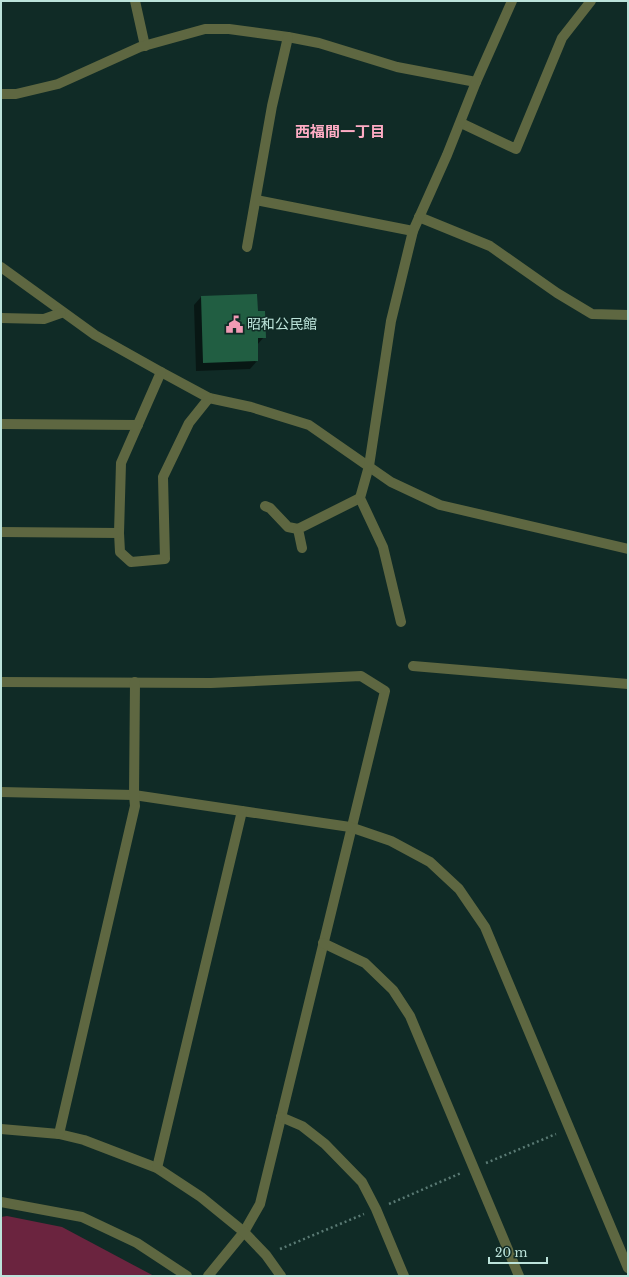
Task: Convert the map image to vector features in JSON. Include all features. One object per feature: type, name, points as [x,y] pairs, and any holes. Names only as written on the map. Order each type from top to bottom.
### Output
[{"type":"street","points":[[135,1],[145,46]]},
{"type":"street","points":[[402,622],[383,547],[360,498],[369,466],[391,321],[413,231],[512,1]]},
{"type":"street","points":[[460,123],[516,148],[562,38],[591,1]]},
{"type":"street","points":[[1,94],[16,94],[58,84],[145,46],[205,29],[229,29],[319,43],[397,66],[476,82]]},
{"type":"street","points":[[247,247],[272,106],[288,37]]},
{"type":"street","points":[[256,200],[413,231]]},
{"type":"street","points":[[419,217],[490,246],[557,293],[592,314],[628,315]]},
{"type":"street","points":[[1,267],[95,336],[161,372],[209,398],[251,407],[310,425],[391,482],[440,505],[628,550]]},
{"type":"street","points":[[1,318],[44,319],[62,313]]},
{"type":"street","points":[[161,372],[121,463],[119,533],[120,552],[131,562],[165,559],[162,477],[189,423],[209,398]]},
{"type":"street","points":[[1,424],[138,425]]},
{"type":"street","points":[[264,506],[270,508],[288,527],[298,529],[360,498]]},
{"type":"street","points":[[298,529],[302,548]]},
{"type":"street","points":[[1,532],[119,533]]},
{"type":"street","points":[[413,666],[628,684]]},
{"type":"street","points":[[1,682],[211,682],[361,676],[385,691],[350,827],[260,1204],[244,1232],[208,1276]]},
{"type":"street","points":[[59,1134],[135,806],[135,682]]},
{"type":"street","points":[[1,792],[134,795],[350,827],[391,841],[430,862],[459,889],[485,927],[628,1268]]},
{"type":"street","points":[[157,1168],[242,811]]},
{"type":"street","points":[[323,943],[365,963],[393,990],[410,1016],[519,1276]]},
{"type":"street","points":[[281,1117],[302,1126],[325,1144],[362,1182],[376,1209],[404,1276]]},
{"type":"street","points":[[1,1129],[59,1134],[84,1140],[157,1168],[201,1197],[244,1232],[266,1255],[281,1276]]},
{"type":"street","points":[[1,1202],[82,1217],[137,1243],[187,1276]]},
{"type":"path","points":[[266,1255],[570,1128]]},
{"type":"shaded area","points":[[7,1216],[62,1227],[154,1276],[1,1276],[1,1217]]},
{"type":"building","name":"昭和公民館","points":[[257,294],[258,311],[265,311],[266,338],[258,338],[258,361],[203,363],[201,296]]},
{"type":"place","name":"昭和公民館","points":[[234,324]]},
{"type":"district","name":"西福間一丁目","points":[[340,131]]}]
